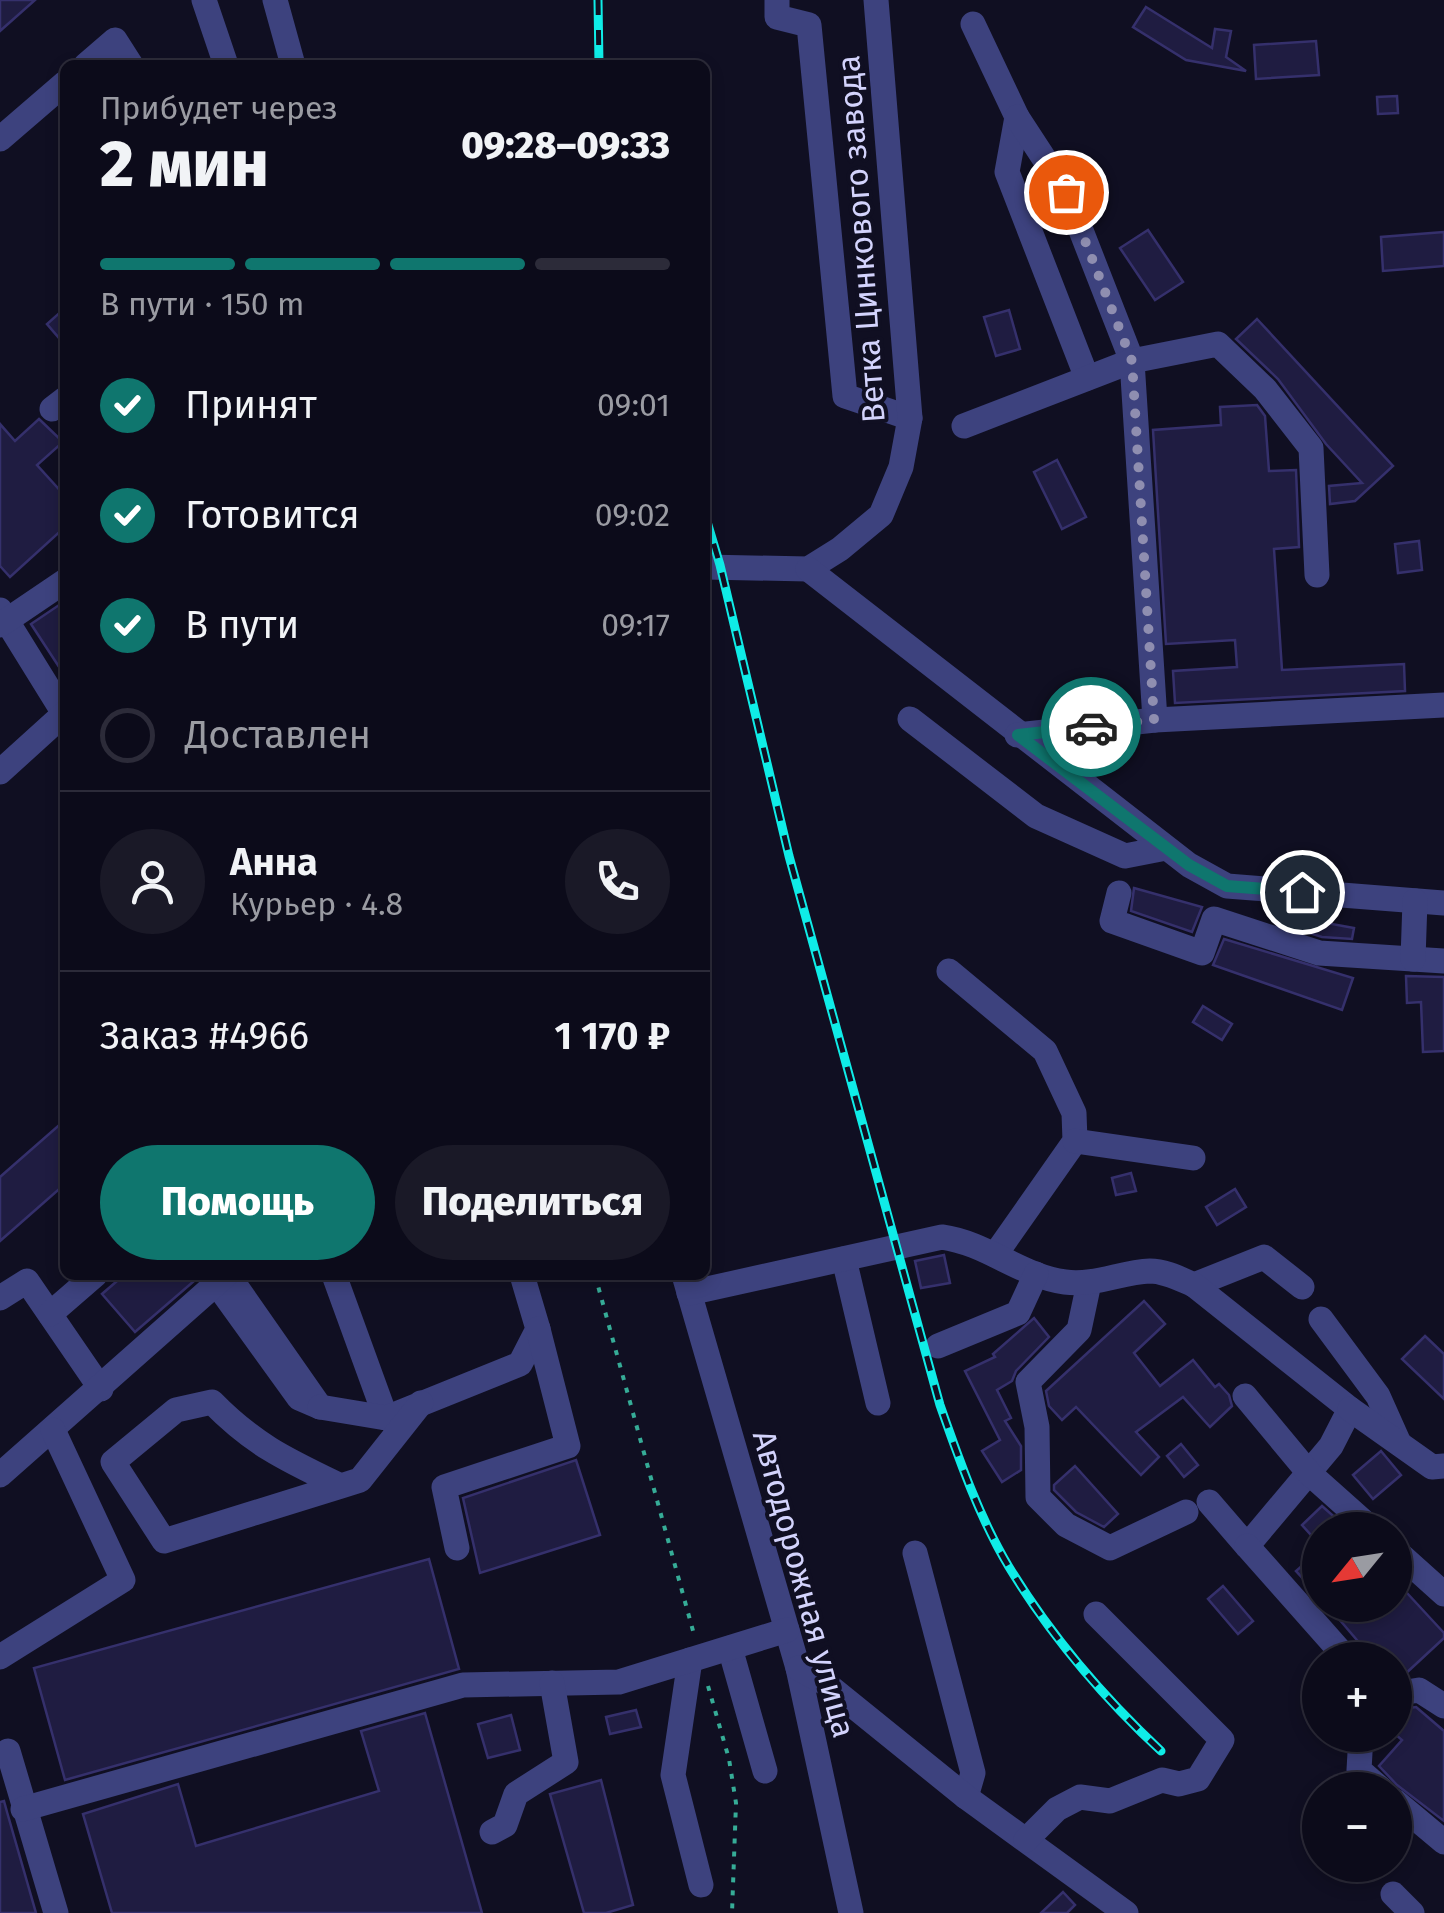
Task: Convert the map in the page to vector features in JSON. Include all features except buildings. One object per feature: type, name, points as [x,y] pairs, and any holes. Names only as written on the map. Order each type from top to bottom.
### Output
[{"type":"street","points":[[204,0],[224,60]]},
{"type":"street","points":[[275,0],[292,60]]},
{"type":"street","points":[[777,0],[777,17],[808,25],[845,396],[910,418]]},
{"type":"street","name":"Ветка Цинкового завода","points":[[808,569],[881,515],[902,468],[910,418],[876,0]]},
{"type":"street","points":[[973,24],[1017,117],[1066,192],[1132,361],[1154,720]]},
{"type":"street","points":[[92,60],[115,40],[127,60]]},
{"type":"street","points":[[0,140],[60,87]]},
{"type":"street","points":[[1017,117],[1008,172],[1087,378]]},
{"type":"street","points":[[964,426],[1132,361],[1218,344],[1265,389],[1311,448],[1317,574]]},
{"type":"street","points":[[710,567],[808,569],[1166,848],[1227,886],[1444,903]]},
{"type":"street","points":[[60,584],[2,618],[60,706]]},
{"type":"street","points":[[1018,735],[1154,720],[1444,705]]},
{"type":"street","points":[[0,772],[60,718]]},
{"type":"street","points":[[910,720],[1036,816],[1124,856],[1166,848]]},
{"type":"street","points":[[1119,894],[1112,920],[1202,953],[1214,919],[1319,953],[1444,961]]},
{"type":"street","points":[[1414,959],[1415,901]]},
{"type":"street","points":[[949,972],[1045,1051],[1074,1112],[1075,1141],[995,1254]]},
{"type":"street","points":[[1075,1141],[1194,1158]]},
{"type":"street","points":[[686,1284],[844,1259],[942,1237],[964,1240],[1036,1274],[1064,1282],[1089,1283],[1151,1271],[1194,1285],[1350,1409],[1432,1466],[1444,1466]]},
{"type":"street","points":[[1194,1285],[1264,1257],[1302,1287]]},
{"type":"street","points":[[844,1259],[878,1402]]},
{"type":"street","points":[[938,1346],[1018,1313],[1036,1274]]},
{"type":"street","points":[[50,1314],[89,1280]]},
{"type":"street","points":[[1,1473],[221,1280]]},
{"type":"street","points":[[224,1280],[299,1398],[320,1407],[386,1418],[520,1364],[538,1329]]},
{"type":"street","points":[[336,1280],[386,1418]]},
{"type":"street","points":[[457,1548],[444,1488],[568,1446],[523,1280]]},
{"type":"street","points":[[0,1298],[27,1281],[101,1389]]},
{"type":"street","points":[[1089,1283],[1079,1330],[1028,1382],[1037,1427],[1038,1497],[1066,1525],[1110,1548],[1198,1507],[1247,1546],[1332,1642]]},
{"type":"street","name":"Автодорожная улица","points":[[686,1284],[798,1668],[851,1913]]},
{"type":"street","points":[[1321,1319],[1378,1396],[1398,1443]]},
{"type":"street","points":[[1245,1396],[1309,1473],[1352,1512]]},
{"type":"street","points":[[342,1486],[269,1452],[240,1431],[212,1402],[176,1410],[113,1462],[164,1540],[342,1486],[360,1480],[421,1404]]},
{"type":"street","points":[[1247,1546],[1331,1446],[1350,1409]]},
{"type":"street","points":[[0,1657],[123,1580],[53,1430]]},
{"type":"street","points":[[915,1553],[973,1773],[966,1797]]},
{"type":"street","points":[[1412,1565],[1444,1594]]},
{"type":"street","points":[[1026,1840],[1058,1809],[1080,1797],[1110,1801],[1162,1780],[1179,1784],[1198,1779],[1222,1740],[1096,1614]]},
{"type":"street","points":[[23,1809],[463,1685],[619,1682],[787,1630]]},
{"type":"street","points":[[730,1648],[765,1771]]},
{"type":"street","points":[[695,1658],[673,1775],[701,1885]]},
{"type":"street","points":[[798,1668],[825,1683],[966,1797],[1126,1913]]},
{"type":"street","points":[[492,1832],[506,1825],[516,1794],[566,1762],[552,1684]]},
{"type":"street","points":[[1412,1691],[1419,1690],[1444,1706]]},
{"type":"street","points":[[8,1752],[56,1913]]},
{"type":"street","points":[[1412,1815],[1444,1842]]},
{"type":"street","points":[[1393,1894],[1412,1913]]},
{"type":"path","points":[[596,1280],[695,1658],[729,1759],[736,1803],[732,1913]]},
{"type":"railway","points":[[598,0],[599,60]]},
{"type":"railway","points":[[710,532],[789,856],[940,1405],[970,1488],[1009,1567],[1042,1617],[1118,1709],[1161,1751]]},
{"type":"way so far","points":[[1066,192],[1132,361],[1154,720],[1091,727]]},
{"type":"route","points":[[1091,727],[1018,735],[1189,865],[1227,886],[1302,892]]}]
